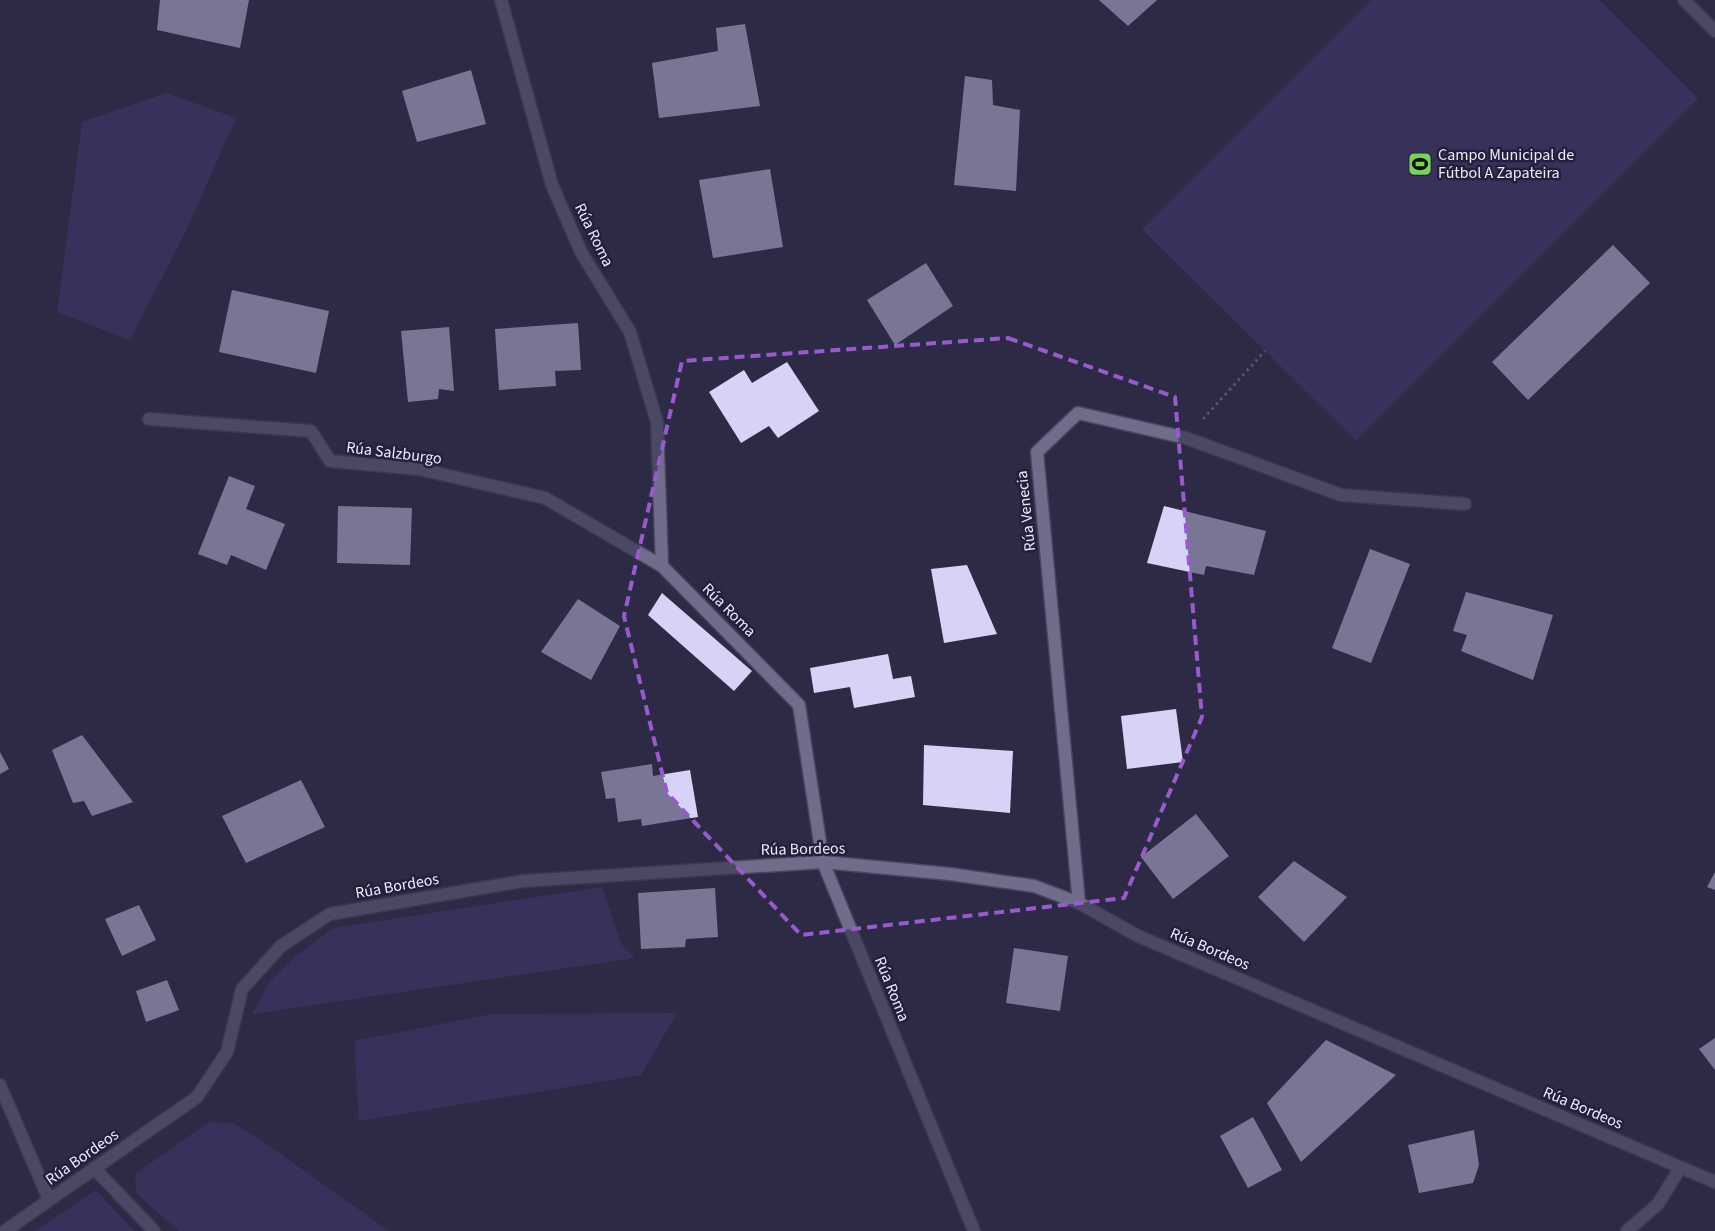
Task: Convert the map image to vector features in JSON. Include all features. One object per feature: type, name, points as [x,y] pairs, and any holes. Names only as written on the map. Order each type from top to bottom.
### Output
[{"type":"street","name":"Rúa Roma","points":[[501,0],[552,185],[581,252],[630,332],[658,422],[662,566],[799,705],[823,862],[974,1231]]},
{"type":"street","points":[[1684,0],[1715,31]]},
{"type":"street","name":"Rúa Venecia","points":[[1079,902],[1037,452],[1078,413],[1186,438],[1341,495],[1465,504]]},
{"type":"street","name":"Rúa Salzburgo","points":[[149,419],[311,430],[330,461],[419,469],[545,498],[662,566]]},
{"type":"street","name":"Rúa Bordeos","points":[[5,1231],[196,1097],[227,1052],[242,989],[281,946],[330,914],[523,880],[823,862],[950,874],[1034,886],[1079,902],[1138,936],[1715,1182]]},
{"type":"street","points":[[0,1086],[48,1200]]},
{"type":"street","points":[[94,1168],[154,1231]]},
{"type":"street","points":[[1627,1231],[1658,1204],[1680,1168]]},
{"type":"path","points":[[1186,438],[1265,351]]},
{"type":"highlighted area","points":[[1008,338],[1175,397],[1202,717],[1124,898],[801,935],[667,793],[624,616],[682,361]]},
{"type":"shaded area","name":"Campo Municipal de Fútbol A Zapateira","points":[[1371,0],[1599,0],[1698,99],[1356,441],[1142,229]]},
{"type":"shaded area","points":[[166,93],[236,118],[187,229],[130,340],[57,312],[82,122]]},
{"type":"shaded area","points":[[602,887],[621,944],[635,958],[252,1014],[270,981],[296,956],[333,928]]},
{"type":"shaded area","points":[[677,1013],[641,1075],[359,1121],[354,1041],[492,1014]]},
{"type":"shaded area","points":[[209,1122],[232,1123],[258,1138],[389,1231],[179,1231],[136,1193],[135,1174]]},
{"type":"shaded area","points":[[96,1190],[134,1231],[35,1231]]},
{"type":"building","points":[[160,0],[249,0],[240,48],[157,30]]},
{"type":"building","points":[[1099,0],[1157,0],[1128,26]]},
{"type":"building","points":[[745,24],[760,106],[659,118],[652,63],[718,51],[716,28]]},
{"type":"building","points":[[471,70],[486,124],[417,142],[402,91]]},
{"type":"building","points":[[965,76],[992,80],[993,105],[1020,110],[1016,191],[954,185]]},
{"type":"building","points":[[770,169],[783,247],[713,258],[699,180]]},
{"type":"building","points":[[1613,245],[1650,283],[1528,400],[1492,362]]},
{"type":"building","points":[[926,263],[953,306],[895,345],[867,300]]},
{"type":"building","points":[[232,290],[329,311],[316,373],[219,352]]},
{"type":"building","points":[[578,323],[581,370],[555,371],[556,386],[499,390],[495,329]]},
{"type":"building","points":[[449,327],[454,391],[439,389],[438,399],[408,402],[401,331]]},
{"type":"building","points":[[787,362],[819,411],[778,438],[769,426],[741,443],[709,392],[744,370],[752,383]]},
{"type":"building","points":[[229,476],[255,486],[246,509],[285,524],[266,570],[231,555],[227,565],[198,554]]},
{"type":"building","points":[[338,506],[412,508],[410,565],[337,563]]},
{"type":"building","points":[[1164,506],[1266,531],[1254,575],[1206,566],[1204,575],[1147,563]]},
{"type":"building","points":[[1370,549],[1410,564],[1371,663],[1332,648]]},
{"type":"building","points":[[967,565],[997,634],[944,643],[931,569]]},
{"type":"building","points":[[1466,592],[1553,615],[1533,680],[1461,651],[1467,635],[1453,631]]},
{"type":"building","points":[[662,593],[752,671],[734,691],[648,615]]},
{"type":"building","points":[[578,599],[620,626],[591,680],[541,652]]},
{"type":"building","points":[[888,654],[893,679],[911,676],[915,697],[854,708],[850,687],[814,693],[810,668]]},
{"type":"building","points":[[1176,709],[1183,762],[1127,769],[1121,716]]},
{"type":"building","points":[[82,735],[133,802],[92,816],[84,801],[73,803],[52,750]]},
{"type":"building","points":[[924,745],[1013,751],[1010,813],[923,805]]},
{"type":"building","points":[[0,752],[9,769],[0,774]]},
{"type":"building","points":[[652,764],[653,776],[690,770],[698,817],[642,826],[641,819],[618,822],[615,798],[606,799],[601,772]]},
{"type":"building","points":[[301,780],[325,827],[246,863],[222,816]]},
{"type":"building","points":[[1196,814],[1229,856],[1173,899],[1141,857]]},
{"type":"building","points":[[1294,861],[1347,897],[1304,942],[1258,897]]},
{"type":"building","points":[[1715,872],[1715,890],[1707,887]]},
{"type":"building","points":[[715,888],[718,937],[686,939],[685,947],[641,949],[638,893]]},
{"type":"building","points":[[139,905],[156,940],[122,956],[105,919]]},
{"type":"building","points":[[1014,948],[1068,956],[1060,1011],[1006,1003]]},
{"type":"building","points":[[167,980],[179,1010],[146,1022],[136,991]]},
{"type":"building","points":[[1715,1038],[1715,1070],[1699,1049]]},
{"type":"building","points":[[1326,1040],[1396,1075],[1301,1162],[1267,1103]]},
{"type":"building","points":[[1253,1117],[1282,1170],[1248,1188],[1220,1136]]},
{"type":"building","points":[[1474,1130],[1479,1165],[1473,1183],[1419,1193],[1408,1145]]},
{"type":"place","name":"Campo Municipal de Fútbol A Zapateira","points":[[1420,164]]}]
